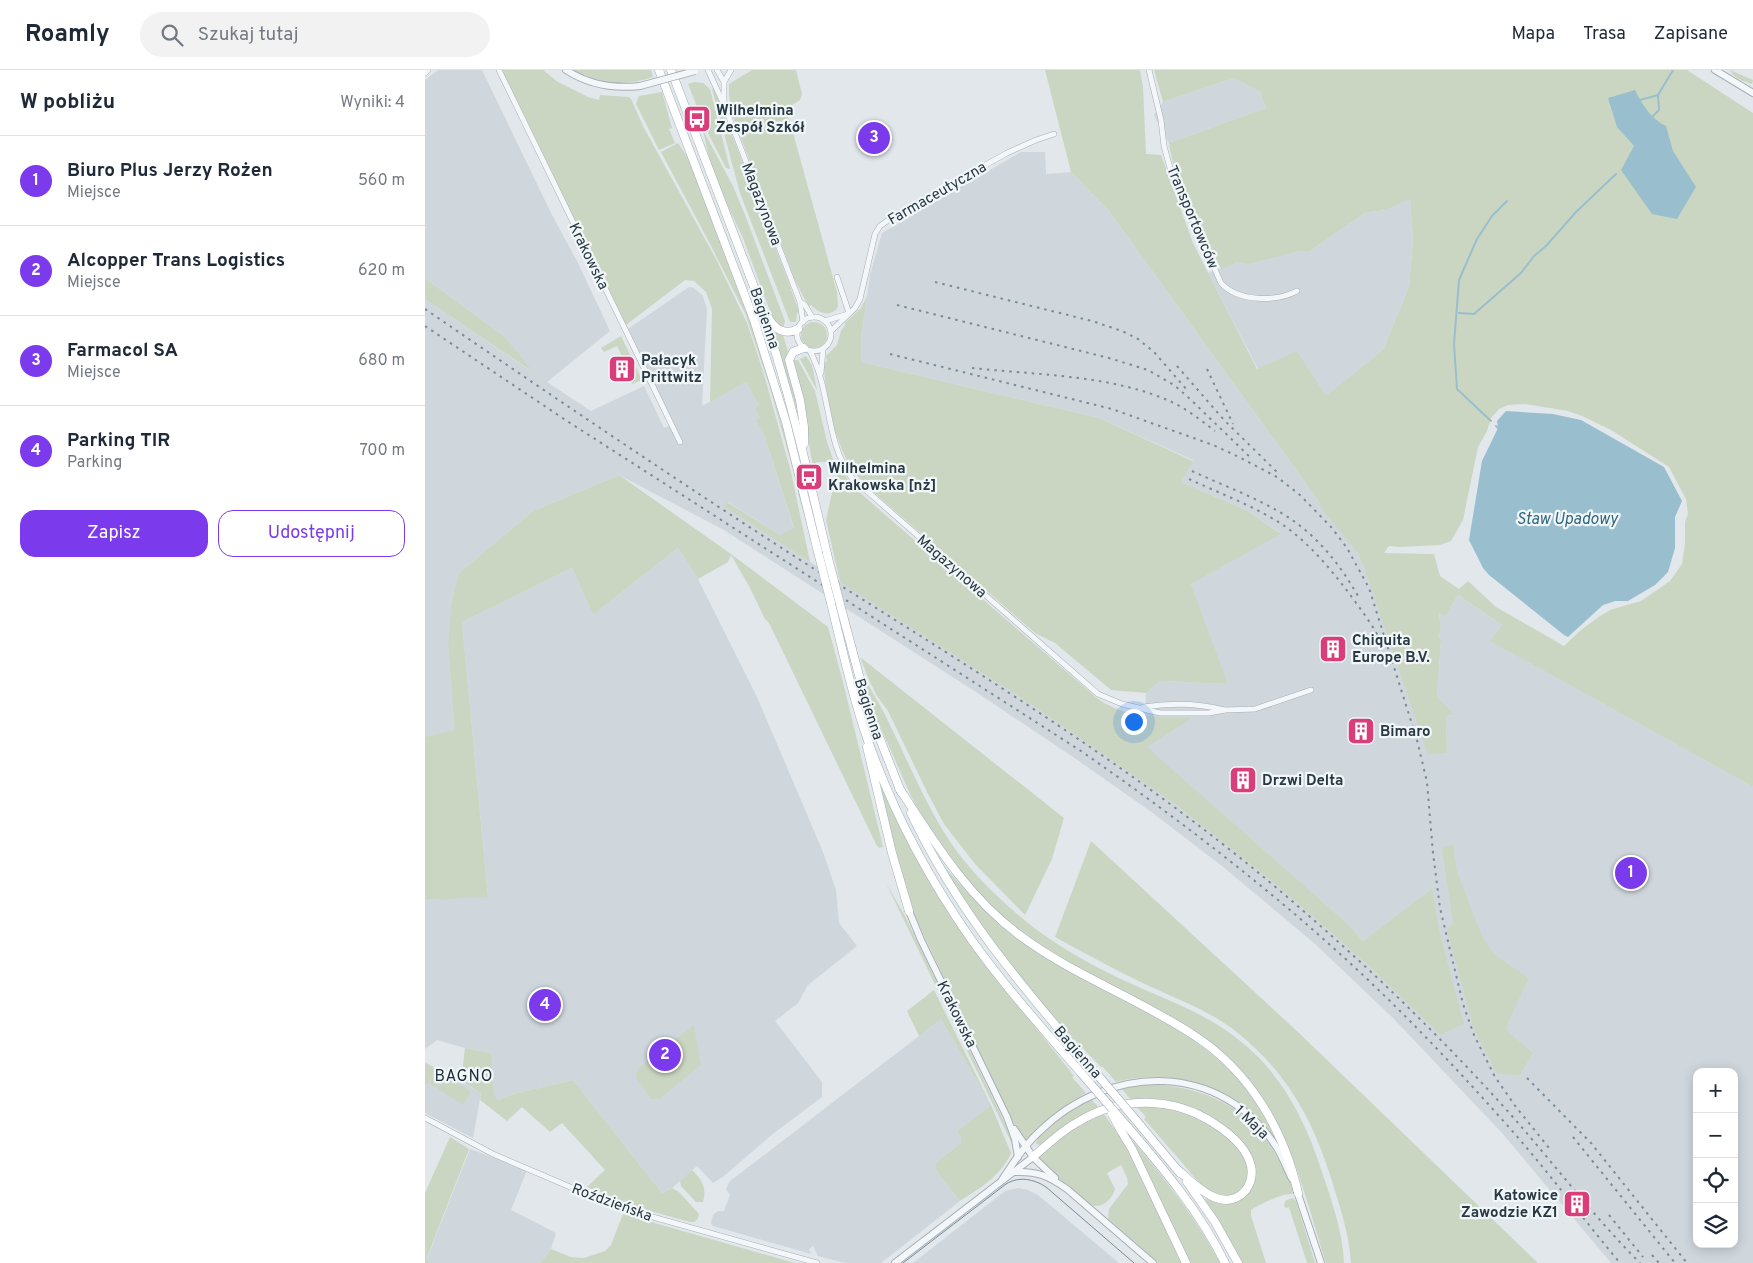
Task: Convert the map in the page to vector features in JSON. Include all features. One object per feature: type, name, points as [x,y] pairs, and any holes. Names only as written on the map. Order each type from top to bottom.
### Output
[{"type":"main road","name":"Bagienna","points":[[659,70],[754,320],[786,422],[838,633],[866,736],[885,786],[930,876],[972,940],[998,975],[1102,1097],[1123,1127]]},
{"type":"main road","name":"Bagienna","points":[[671,70],[759,300],[781,370],[803,451],[827,554],[867,708],[899,788],[918,829],[943,874],[980,932],[1017,981],[1177,1170],[1215,1222],[1238,1263]]},
{"type":"main road","points":[[759,300],[771,323],[779,330],[787,332],[798,329]]},
{"type":"main road","points":[[803,451],[804,434],[800,400],[789,360],[793,352],[807,350]]},
{"type":"main road","points":[[866,736],[867,753],[891,853],[909,911]]},
{"type":"main road","points":[[899,788],[966,886],[1016,933],[1069,967],[1170,1020],[1196,1036],[1231,1065],[1252,1090],[1273,1122],[1293,1171],[1298,1193]]},
{"type":"main road","points":[[1033,1157],[1077,1122],[1091,1114],[1117,1106],[1147,1102],[1182,1108],[1209,1120],[1237,1142],[1247,1155],[1252,1168],[1250,1184],[1245,1191],[1239,1196],[1224,1200],[1208,1195],[1177,1170]]},
{"type":"main road","points":[[1123,1127],[1186,1263]]},
{"type":"main road","points":[[1123,1127],[1184,1196],[1225,1263]]},
{"type":"street","name":"Krakowska","points":[[499,70],[680,442]]},
{"type":"street","points":[[566,70],[587,81],[606,87],[619,88],[640,86],[698,71]]},
{"type":"street","name":"Magazynowa","points":[[708,70],[725,107],[800,302],[803,322]]},
{"type":"street","name":"Magazynowa","points":[[717,70],[724,82],[725,107]]},
{"type":"street","points":[[724,82],[731,70]]},
{"type":"street","name":"Transportowców","points":[[1149,70],[1170,168],[1221,283],[1228,290],[1236,294],[1251,297],[1272,298],[1287,296],[1297,291]]},
{"type":"street","points":[[1720,71],[1753,93]]},
{"type":"street","name":"Farmaceutyczna","points":[[831,331],[849,314],[860,299],[874,237],[878,228],[885,222],[1007,154],[1036,140],[1054,134]]},
{"type":"street","points":[[825,321],[849,314],[837,277]]},
{"type":"street","name":"Magazynowa","points":[[800,302],[805,305],[812,317]]},
{"type":"street","points":[[812,317],[825,321],[831,331],[829,344],[823,350],[807,350],[797,338],[798,329],[803,322],[812,317]]},
{"type":"street","name":"Magazynowa","points":[[807,350],[821,379],[837,448],[847,470],[856,482],[1098,694],[1122,704],[1140,708],[1161,705],[1208,705],[1225,710],[1244,710],[1255,709],[1311,690]]},
{"type":"street","name":"Magazynowa","points":[[821,379],[823,350]]},
{"type":"street","name":"Krakowska","points":[[909,911],[921,940],[1007,1117],[1033,1157],[1067,1189]]},
{"type":"street","name":"1 Maja","points":[[1002,1180],[1025,1146],[1039,1131],[1066,1110],[1087,1097],[1105,1089],[1135,1082],[1160,1080],[1180,1082],[1223,1098],[1243,1110],[1265,1131],[1278,1149],[1298,1193],[1321,1263]]},
{"type":"street","name":"Krakowska","points":[[1007,1117],[1015,1139],[1017,1157]]},
{"type":"street","name":"Roździeńska","points":[[425,1118],[493,1154],[617,1207],[817,1263]]},
{"type":"street","points":[[895,1263],[1033,1157]]},
{"type":"street","points":[[1015,1172],[1044,1174],[1067,1189],[1153,1263]]},
{"type":"shaded area","points":[[438,70],[482,70],[610,331],[547,382],[591,411],[644,386],[664,428],[674,424],[628,329],[689,287],[694,288],[703,296],[707,309],[702,406],[746,382],[759,406],[760,418],[757,420],[765,437],[794,529],[780,535],[728,502],[726,505],[810,562],[1032,705],[1176,805],[1274,883],[1319,922],[1372,969],[1440,1035],[1445,1001],[1432,890],[1363,941],[1347,923],[1144,745],[1146,693],[1160,681],[1227,684],[1191,584],[1280,533],[1246,510],[1181,482],[1193,460],[1099,418],[861,362],[861,338],[870,275],[882,233],[1021,152],[1045,152],[1046,174],[1071,172],[1109,211],[1320,503],[1358,552],[1447,752],[1446,715],[1453,714],[1437,697],[1441,640],[1438,636],[1441,630],[1439,612],[1446,616],[1458,595],[1502,625],[1491,641],[1753,787],[1753,1263],[1611,1263],[1502,1133],[1393,1018],[1314,943],[1222,866],[1150,811],[979,694],[724,530],[619,475],[533,511],[459,573],[448,646],[456,731],[425,737],[425,299],[531,371],[505,337],[425,278],[425,80]]},
{"type":"shaded area","points":[[1234,78],[1260,92],[1266,108],[1169,143],[1154,115],[1163,102]]},
{"type":"shaded area","points":[[1410,198],[1413,240],[1409,287],[1383,350],[1326,397],[1258,369],[1208,273],[1238,262],[1300,251],[1310,251],[1365,213],[1386,210]]},
{"type":"shaded area","points":[[678,548],[698,579],[757,697],[823,852],[836,890],[839,923],[857,946],[808,985],[798,1003],[775,1021],[822,1082],[822,1097],[713,1183],[697,1166],[672,1188],[662,1193],[573,1080],[513,1094],[498,1100],[494,1094],[490,1053],[437,1040],[425,1049],[425,900],[488,896],[462,622],[572,568],[593,615]]},
{"type":"shaded area","points":[[941,1019],[991,1105],[957,1131],[961,1137],[961,1143],[935,1163],[936,1170],[960,1201],[881,1263],[845,1263],[818,1256],[813,1246],[809,1249],[811,1254],[713,1226],[711,1223],[713,1215],[718,1211],[724,1211],[730,1195],[726,1189],[729,1182]]},
{"type":"shaded area","points":[[425,1062],[481,1093],[473,1138],[425,1113]]},
{"type":"shaded area","points":[[470,1149],[527,1170],[511,1210],[556,1233],[551,1249],[540,1263],[430,1263],[426,1261]]},
{"type":"shaded area","points":[[1018,1188],[1038,1195],[1119,1263],[913,1263],[1005,1191]]},
{"type":"green space","points":[[502,70],[543,70],[558,82],[588,97],[599,100],[600,95],[629,97],[631,99],[644,128],[716,259],[747,323],[763,371],[791,472],[810,562],[725,507],[727,502],[780,535],[794,528],[765,437],[756,420],[760,418],[755,408],[759,406],[746,382],[710,402],[712,309],[706,292],[694,281],[685,280],[626,325]]},
{"type":"green space","points":[[573,70],[651,70],[653,77],[623,83],[603,81]]},
{"type":"green space","points":[[752,70],[796,70],[802,94],[800,100],[789,107],[787,111],[837,292],[838,307],[832,312],[825,313],[811,305],[808,306],[794,278],[732,114],[729,84]]},
{"type":"green space","points":[[1045,70],[1140,70],[1143,87],[1146,154],[1161,155],[1193,243],[1257,369],[1297,351],[1326,396],[1383,350],[1409,287],[1413,240],[1410,199],[1386,210],[1365,213],[1310,251],[1300,251],[1248,264],[1238,262],[1221,269],[1183,191],[1172,159],[1169,143],[1266,108],[1260,92],[1234,78],[1163,102],[1154,70],[1687,70],[1753,113],[1753,787],[1490,641],[1502,625],[1458,595],[1446,616],[1439,613],[1441,630],[1438,636],[1441,640],[1437,697],[1454,714],[1446,716],[1447,753],[1428,755],[1358,553],[1321,508],[1320,503],[1109,211],[1071,172]],"holes":[[[1525,404],[1568,411],[1611,430],[1669,467],[1686,499],[1688,514],[1685,522],[1682,564],[1670,581],[1641,601],[1610,610],[1600,616],[1564,646],[1496,607],[1468,581],[1459,589],[1440,576],[1434,554],[1384,553],[1389,546],[1440,545],[1451,541],[1463,520],[1478,447],[1487,431],[1491,418],[1499,409],[1508,405]]]},
{"type":"green space","points":[[1730,70],[1753,80],[1752,84],[1737,78]]},
{"type":"green space","points":[[694,82],[703,83],[710,89],[730,169],[726,168],[706,129],[688,84]]},
{"type":"green space","points":[[714,88],[789,283],[799,312],[797,313],[796,322],[790,322],[740,193],[712,89]]},
{"type":"green space","points":[[662,92],[672,128],[669,129],[675,143],[659,150],[636,104],[639,96]]},
{"type":"green space","points":[[703,130],[733,186],[745,215],[785,321],[783,329],[774,322],[743,238],[724,198],[709,158]]},
{"type":"green space","points":[[678,143],[690,161],[754,331],[785,435],[811,539],[769,385],[745,313],[661,152]]},
{"type":"green space","points":[[425,278],[505,337],[533,372],[425,299]]},
{"type":"green space","points":[[867,296],[861,338],[861,362],[1099,418],[1193,461],[1181,482],[1246,510],[1281,534],[1191,584],[1228,684],[1160,681],[1146,693],[1111,690],[1055,643],[1035,633],[859,478],[847,460],[836,434],[826,389],[824,363],[827,361],[826,356],[837,345],[845,323],[861,308]]},
{"type":"green space","points":[[814,322],[823,326],[827,335],[823,344],[814,348],[805,344],[801,335],[805,326]]},
{"type":"green space","points":[[773,331],[783,335],[788,352],[786,363],[797,393],[799,416]]},
{"type":"green space","points":[[621,336],[642,380],[632,384],[631,382],[634,381],[617,346],[604,352],[601,348]]},
{"type":"green space","points":[[806,356],[812,365],[817,390],[800,359]]},
{"type":"green space","points":[[792,358],[798,360],[815,391],[827,442],[834,462],[817,462],[813,466],[803,396]]},
{"type":"green space","points":[[840,467],[850,483],[867,499],[1097,698],[1119,710],[1142,716],[1192,718],[1147,747],[1347,923],[1363,941],[1432,889],[1440,934],[1464,1024],[1440,1035],[1372,969],[1319,922],[1274,883],[1176,805],[1032,705],[840,582],[826,520]]},
{"type":"green space","points":[[619,475],[731,554],[828,627],[883,847],[879,848],[876,844],[769,623],[765,619],[731,555],[728,562],[698,579],[678,548],[593,615],[572,568],[462,622],[488,897],[425,900],[425,737],[455,730],[448,646],[451,607],[459,573],[533,511]]},
{"type":"green space","points":[[860,657],[1064,818],[1052,859],[1025,915],[975,864],[944,824],[888,711],[877,696]]},
{"type":"green space","points":[[860,672],[862,672],[869,685],[921,791],[942,829],[968,866],[989,888],[1034,928],[1075,955],[1214,1023],[1239,1040],[1267,1066],[1289,1097],[1314,1148],[1339,1226],[1344,1263],[1326,1263],[1304,1190],[1286,1142],[1262,1097],[1229,1059],[1210,1043],[1168,1016],[1063,960],[1030,939],[985,902],[959,873],[914,802],[876,717]]},
{"type":"green space","points":[[878,777],[890,804],[991,971],[1086,1093],[1054,1114],[1026,1141],[1023,1141],[1009,1114],[914,915],[902,878]]},
{"type":"green space","points":[[1091,841],[1299,1033],[1538,1263],[1351,1263],[1343,1218],[1315,1134],[1295,1097],[1271,1064],[1239,1034],[1218,1019],[1125,974],[1055,937]]},
{"type":"green space","points":[[1453,843],[1457,872],[1483,938],[1495,955],[1529,978],[1506,1030],[1533,1053],[1520,1075],[1497,1074],[1474,1030],[1447,930],[1453,923],[1442,849]]},
{"type":"green space","points":[[940,861],[989,914],[1031,948],[1164,1022],[1192,1039],[1218,1059],[1241,1083],[1261,1110],[1270,1124],[1276,1140],[1256,1118],[1238,1103],[1206,1086],[1171,1078],[1152,1077],[1116,1082],[1065,1030],[1014,971],[968,908]]},
{"type":"green space","points":[[886,883],[905,916],[1013,1140],[1015,1150]]},
{"type":"green space","points":[[934,990],[991,1105],[941,1019],[919,1036],[907,1011]]},
{"type":"green space","points":[[694,1025],[701,1065],[659,1099],[651,1099],[636,1078],[637,1070],[648,1061],[655,1072],[681,1053],[673,1041]]},
{"type":"green space","points":[[465,1048],[491,1053],[494,1094],[498,1100],[513,1094],[573,1080],[662,1193],[672,1188],[679,1192],[699,1214],[698,1218],[695,1222],[690,1222],[625,1204],[587,1187],[605,1170],[562,1123],[550,1132],[522,1107],[507,1121],[480,1100],[481,1093],[461,1081]]},
{"type":"green space","points":[[425,1063],[436,1070],[426,1086],[425,1085]]},
{"type":"green space","points":[[437,1070],[471,1092],[463,1105],[429,1083]]},
{"type":"green space","points":[[1144,1084],[1181,1088],[1215,1098],[1245,1117],[1270,1145],[1295,1188],[1295,1194],[1279,1197],[1251,1210],[1251,1216],[1266,1263],[1242,1263],[1205,1200],[1206,1198],[1225,1203],[1254,1181],[1254,1165],[1244,1147],[1228,1129],[1207,1114],[1183,1104],[1169,1101],[1156,1099],[1131,1100],[1121,1088]]},
{"type":"green space","points":[[1092,1100],[1099,1108],[1041,1145],[1036,1144],[1038,1138],[1051,1125]]},
{"type":"green space","points":[[991,1105],[1011,1153],[996,1175],[960,1201],[936,1170],[935,1163],[961,1143],[961,1137],[957,1131]]},
{"type":"green space","points":[[1136,1106],[1178,1110],[1190,1114],[1214,1127],[1235,1144],[1243,1154],[1249,1171],[1245,1185],[1235,1194],[1228,1196],[1214,1194],[1204,1187],[1144,1119],[1146,1117]]},
{"type":"green space","points":[[1103,1113],[1114,1128],[1116,1127],[1124,1141],[1182,1263],[1159,1263],[1108,1219],[1109,1209],[1128,1184],[1121,1165],[1107,1173],[1115,1189],[1112,1196],[1103,1204],[1095,1206],[1091,1205],[1037,1158],[1076,1127]]},
{"type":"green space","points":[[450,1137],[469,1149],[426,1260],[430,1263],[425,1263],[425,1193]]},
{"type":"green space","points":[[1133,1141],[1180,1200],[1201,1230],[1220,1263],[1190,1263],[1132,1143]]},
{"type":"green space","points":[[692,1170],[699,1177],[703,1185],[703,1202],[696,1202],[681,1186],[680,1181]]},
{"type":"green space","points":[[1292,1198],[1296,1201],[1315,1263],[1307,1263],[1289,1207],[1286,1208],[1284,1206],[1285,1201]]},
{"type":"green space","points":[[623,1214],[795,1263],[540,1263],[551,1249],[571,1257],[584,1258],[605,1251],[611,1245]]},
{"type":"water","points":[[1635,90],[1647,111],[1666,126],[1673,151],[1696,187],[1677,219],[1652,214],[1621,170],[1634,146],[1617,127],[1608,98]]},
{"type":"water","name":"Staw Upadowy","points":[[1506,411],[1553,414],[1581,420],[1664,467],[1682,501],[1675,517],[1675,548],[1668,572],[1655,585],[1628,601],[1615,601],[1603,605],[1568,637],[1489,575],[1483,568],[1469,540],[1482,461],[1498,428],[1497,421]]},
{"type":"waterway","points":[[1653,116],[1659,110],[1658,95],[1673,70]]},
{"type":"waterway","points":[[1640,100],[1658,95]]},
{"type":"waterway","points":[[1459,313],[1474,314],[1521,273],[1534,256],[1546,246],[1576,212],[1616,174]]},
{"type":"waterway","points":[[1491,421],[1457,389],[1454,344],[1459,280],[1477,239],[1492,216],[1507,201]]},
{"type":"tram line","points":[[903,1263],[1006,1184],[1021,1179],[1031,1180],[1046,1187],[1134,1263]]},
{"type":"railway","points":[[935,282],[1092,321],[1122,331],[1138,339],[1154,352],[1187,390]]},
{"type":"railway","points":[[897,305],[1109,358],[1148,370],[1174,385],[1252,459]]},
{"type":"railway","points":[[425,309],[712,502],[1061,727],[1183,814],[1242,860],[1300,908],[1436,1035],[1487,1088],[1640,1263]]},
{"type":"railway","points":[[425,326],[567,421],[1081,751],[1206,842],[1325,940],[1412,1023],[1514,1133],[1620,1263]]},
{"type":"railway","points":[[890,354],[1112,409],[1213,445],[1277,477],[1300,495],[1331,527],[1347,548],[1369,588],[1417,740],[1427,782],[1440,908],[1463,1004],[1474,1035],[1495,1077],[1549,1148]]},
{"type":"railway","points":[[1177,366],[1224,420],[1277,472]]},
{"type":"railway","points":[[972,368],[1101,381],[1127,387],[1174,403],[1190,412],[1215,431]]},
{"type":"railway","points":[[1207,369],[1233,424]]},
{"type":"railway","points":[[1192,471],[1261,502],[1295,522],[1326,550],[1358,596]]},
{"type":"railway","points":[[1189,479],[1263,513],[1296,535],[1323,561],[1339,580],[1369,621],[1381,642]]},
{"type":"railway","points":[[1527,1078],[1591,1143],[1687,1263]]},
{"type":"railway","points":[[1573,1137],[1675,1263]]},
{"type":"railway","points":[[1609,1215],[1643,1257]]},
{"type":"railway","points":[[1652,1255],[1659,1263]]},
{"type":"place","name":"Wilhelmina Zespół Szkół","points":[[697,119]]},
{"type":"place","name":"Farmacol SA","points":[[874,138]]},
{"type":"place","name":"Pałacyk Prittwitz","points":[[622,369]]},
{"type":"place","name":"Wilhelmina Krakowska [nż]","points":[[809,477]]},
{"type":"place","name":"Chiquita Europe B.V.","points":[[1333,649]]},
{"type":"place","name":"Bimaro","points":[[1361,731]]},
{"type":"place","name":"Drzwi Delta","points":[[1243,780]]},
{"type":"place","name":"Biuro Plus Jerzy Rożen","points":[[1631,873]]},
{"type":"place","name":"Parking TIR","points":[[545,1005]]},
{"type":"place","name":"Alcopper Trans Logistics","points":[[665,1055]]},
{"type":"place","name":"Katowice Zawodzie KZ1","points":[[1577,1204]]},
{"type":"district","name":"BAGNO","points":[[464,1075]]}]
